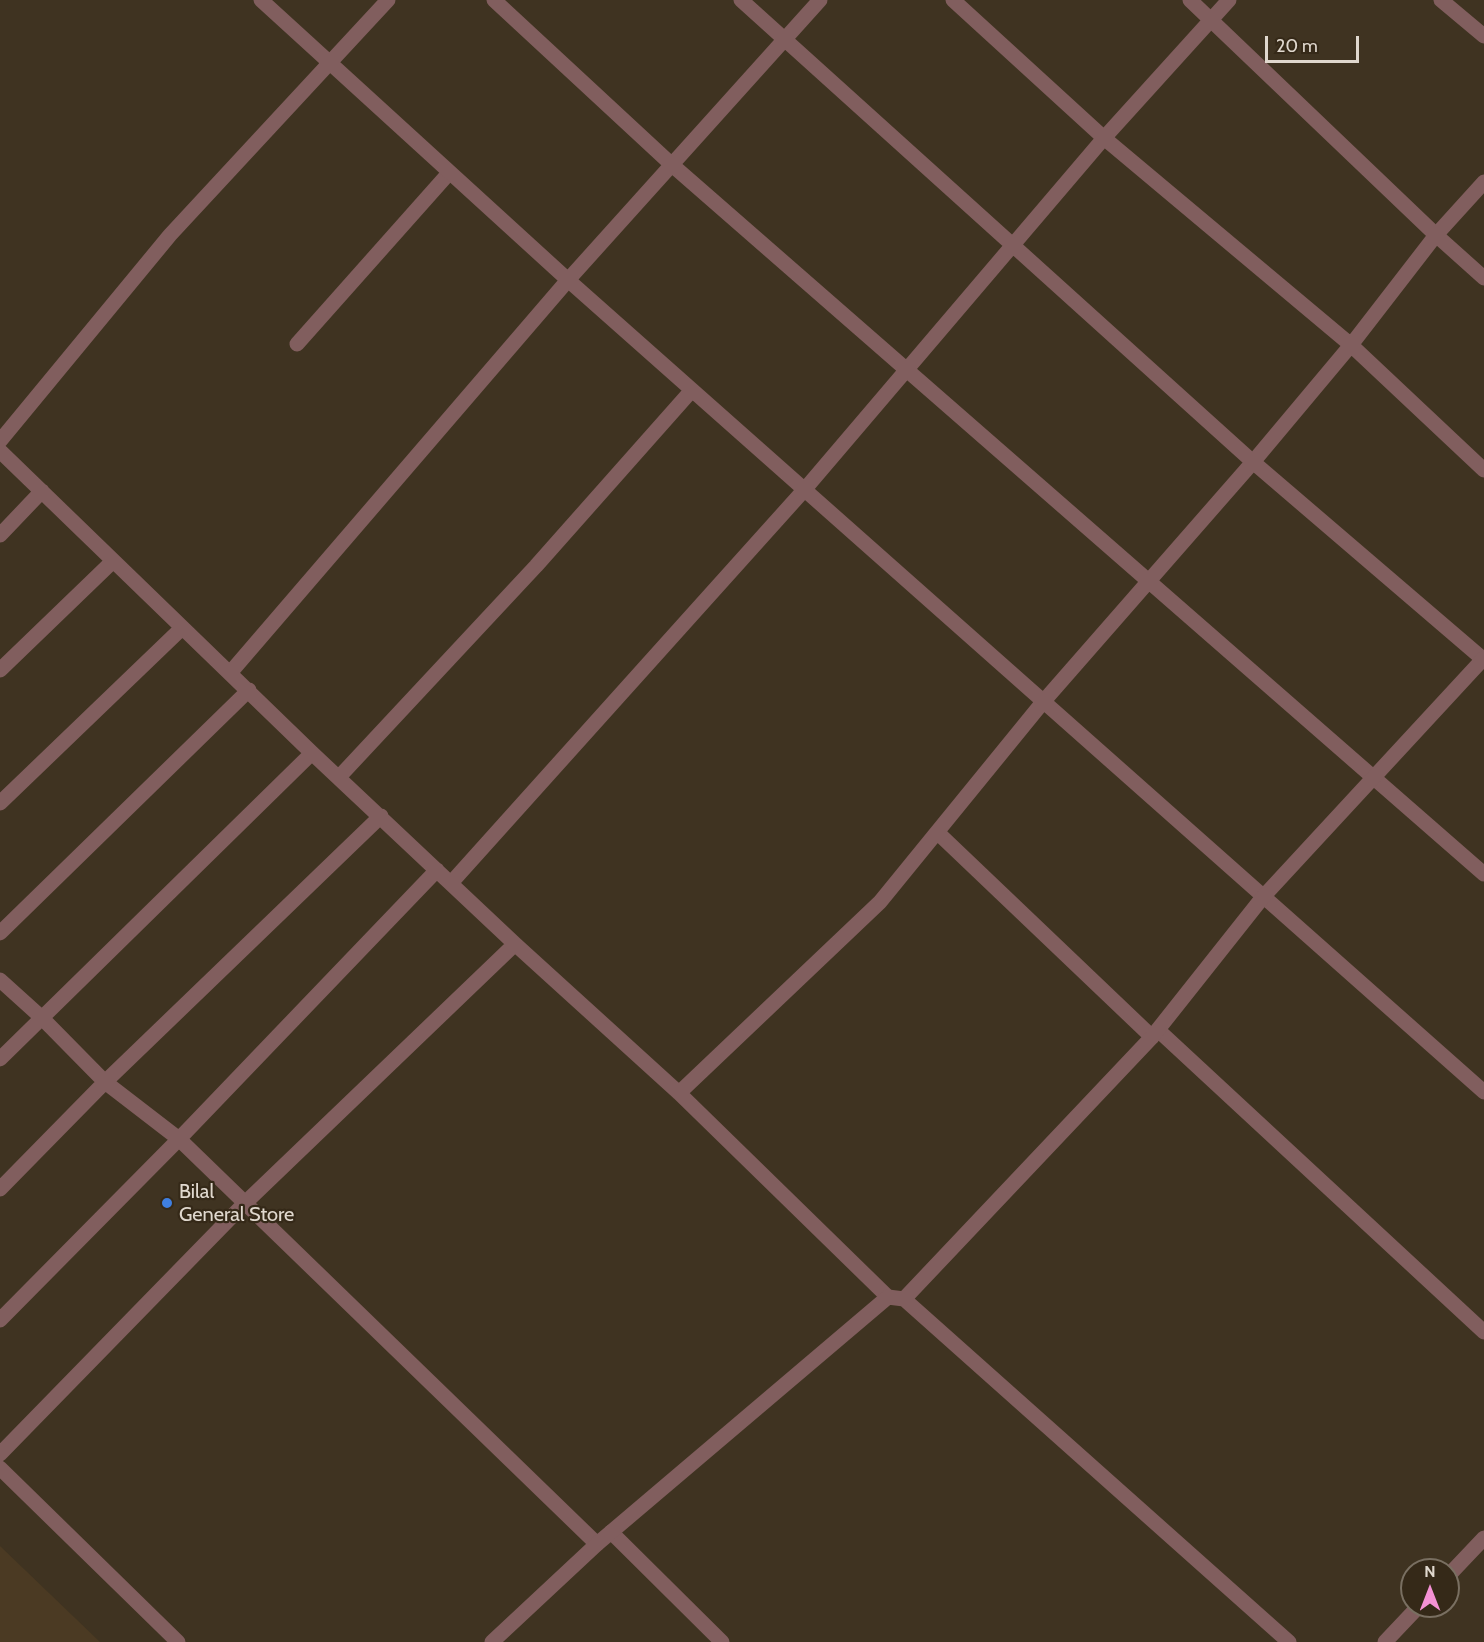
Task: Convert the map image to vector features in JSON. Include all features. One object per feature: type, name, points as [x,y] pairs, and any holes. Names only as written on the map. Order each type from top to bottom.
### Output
[{"type":"street","points":[[261,0],[329,65],[568,280],[1484,1092]]},
{"type":"street","points":[[0,441],[170,235],[388,0]]},
{"type":"street","points":[[494,0],[671,164],[1484,874]]},
{"type":"street","points":[[741,0],[1253,462],[1484,659],[1263,897],[1155,1033],[904,1299]]},
{"type":"street","points":[[230,673],[568,280],[820,0]]},
{"type":"street","points":[[953,0],[1104,138],[1351,345],[1484,470]]},
{"type":"street","points":[[1191,0],[1436,235],[1484,278]]},
{"type":"street","points":[[451,883],[805,489],[1104,138],[1229,0]]},
{"type":"street","points":[[1441,0],[1484,36]]},
{"type":"street","points":[[297,344],[449,173]]},
{"type":"street","points":[[679,1093],[880,902],[1043,702],[1253,462],[1351,345],[1436,235],[1484,182]]},
{"type":"street","points":[[340,776],[536,566],[692,390]]},
{"type":"street","points":[[0,451],[112,562],[249,690],[312,753],[340,776],[515,944],[679,1093],[888,1297],[904,1299],[1289,1642]]},
{"type":"street","points":[[0,535],[42,491]]},
{"type":"street","points":[[0,670],[112,562]]},
{"type":"street","points":[[0,803],[182,628]]},
{"type":"street","points":[[0,933],[249,690]]},
{"type":"street","points":[[0,1059],[312,753]]},
{"type":"street","points":[[0,1189],[105,1082],[381,816]]},
{"type":"street","points":[[937,832],[1155,1033],[1481,1323]]},
{"type":"street","points":[[0,1320],[179,1139],[437,870]]},
{"type":"street","points":[[0,1454],[244,1204],[515,944]]},
{"type":"street","points":[[0,980],[41,1017],[105,1082],[179,1139],[597,1544]]},
{"type":"street","points":[[492,1642],[597,1544],[888,1297]]},
{"type":"street","points":[[0,1468],[178,1642]]},
{"type":"street","points":[[611,1532],[722,1642]]},
{"type":"street","points":[[1460,1563],[1484,1538]]},
{"type":"street","points":[[1385,1642],[1408,1618]]},
{"type":"shaded area","points":[[0,1546],[100,1642],[0,1642]]},
{"type":"place","name":"Bilal General Store","points":[[167,1203]]}]
